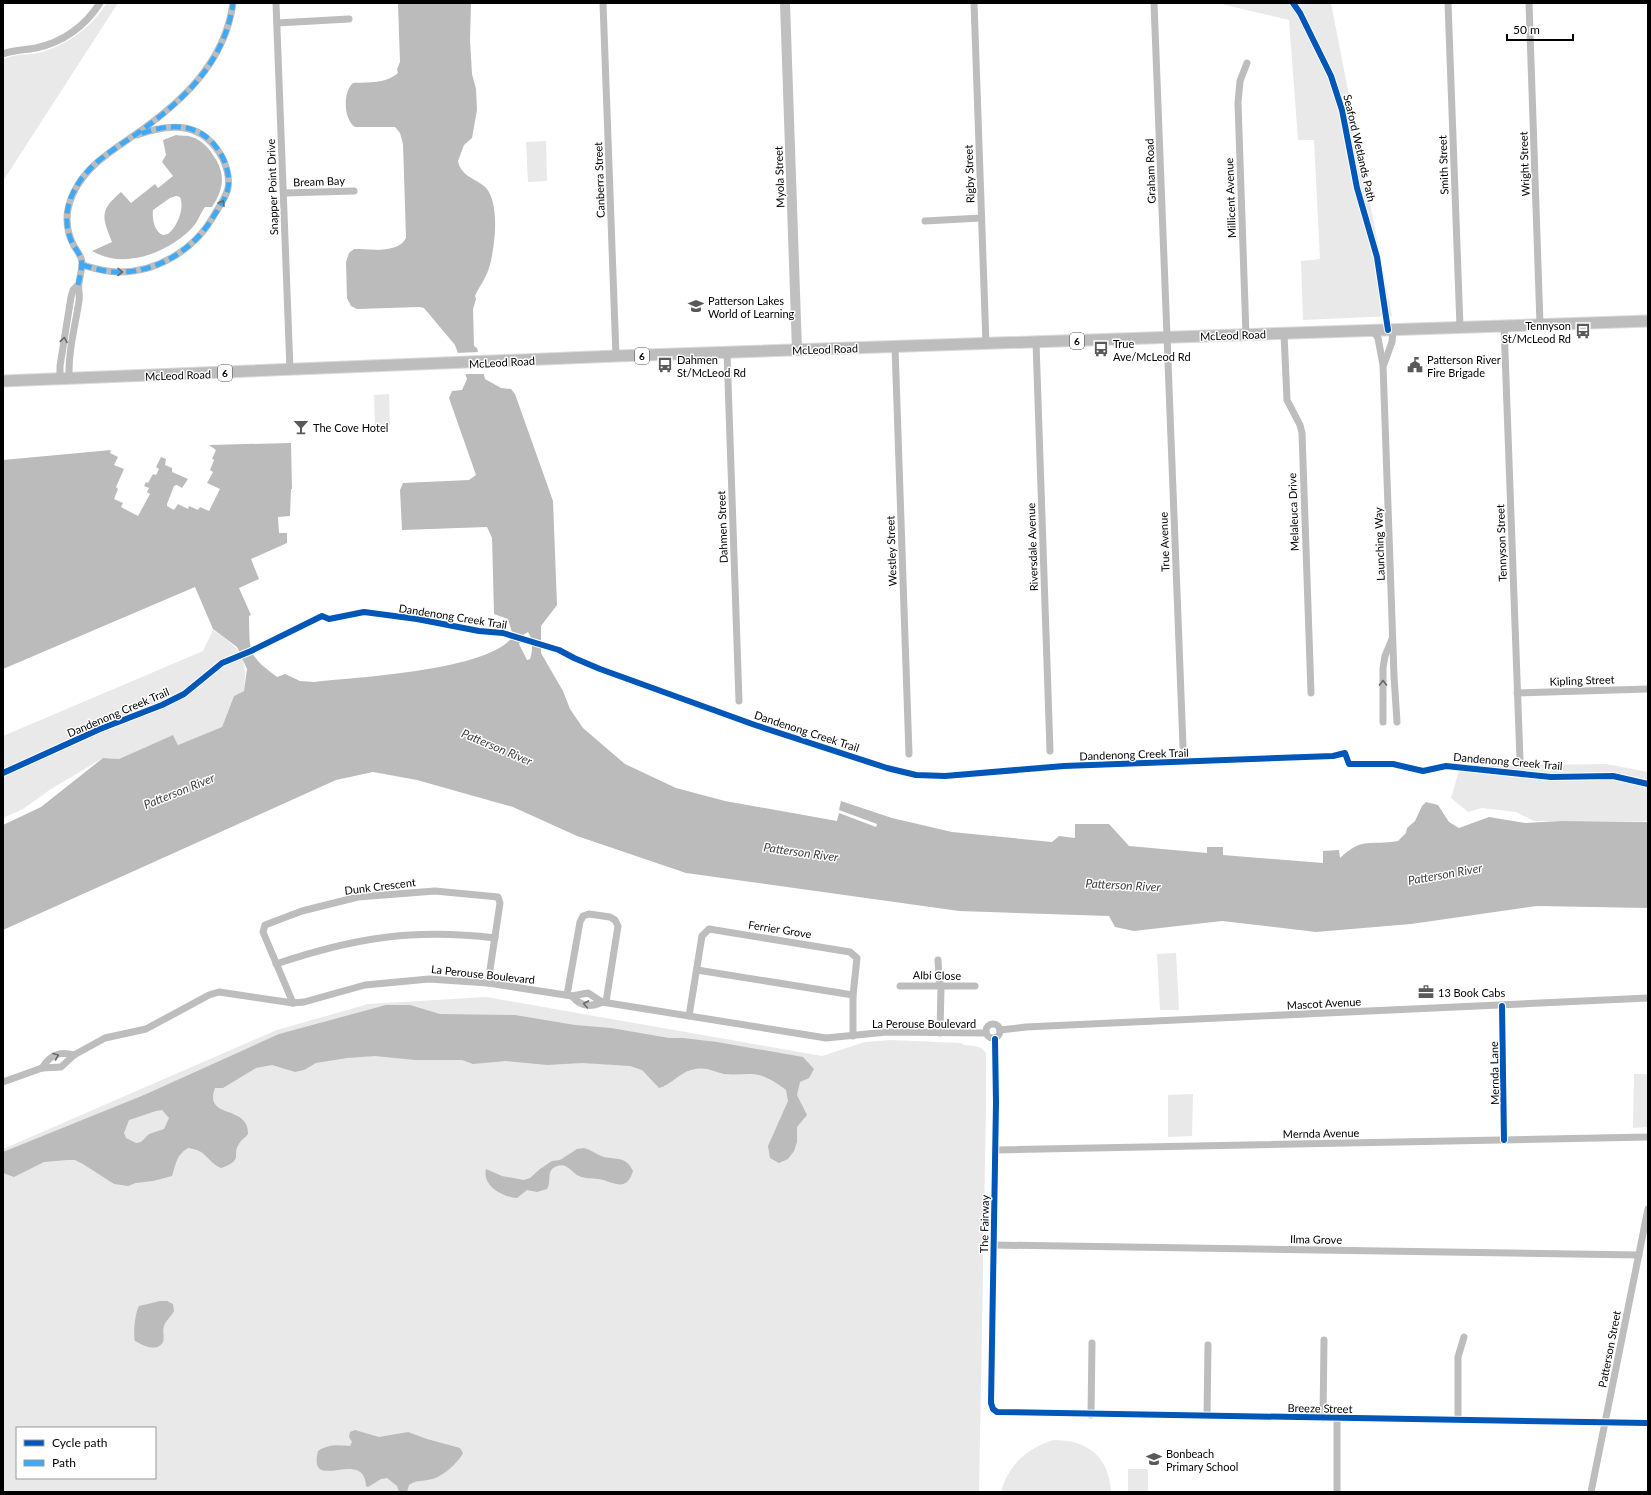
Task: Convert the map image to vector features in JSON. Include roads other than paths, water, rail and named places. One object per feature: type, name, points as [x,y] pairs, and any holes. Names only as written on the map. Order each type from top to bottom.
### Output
[{"type":"main road","name":"McLeod Road","points":[[3,381],[616,356],[1648,321]]},
{"type":"street","points":[[3,54],[58,41],[75,31],[100,3]]},
{"type":"street","points":[[65,379],[79,299],[78,285],[82,265],[80,256],[73,245],[68,228],[67,214],[69,203],[79,183],[91,168],[109,151],[127,140],[186,94],[206,72],[226,32],[233,3]]},
{"type":"street","name":"Snapper Point Drive","points":[[276,3],[290,370]]},
{"type":"street","name":"Canberra Street","points":[[604,3],[616,356]]},
{"type":"street","name":"Myola Street","points":[[785,3],[797,350]]},
{"type":"street","name":"Rigby Street","points":[[974,3],[986,344]]},
{"type":"street","name":"Graham Road","points":[[1154,3],[1167,338]]},
{"type":"street","name":"Smith Street","points":[[1448,3],[1460,327]]},
{"type":"street","name":"Wright Street","points":[[1529,3],[1540,324]]},
{"type":"street","points":[[277,23],[349,20]]},
{"type":"street","name":"Millicent Avenue","points":[[1246,335],[1238,103],[1240,81],[1248,63]]},
{"type":"street","points":[[163,112],[166,121],[172,126]]},
{"type":"street","points":[[82,265],[116,272],[135,271],[152,267],[170,258],[187,247],[210,223],[227,192],[229,178],[226,166],[217,147],[209,139],[190,129],[172,126],[147,132],[127,140]]},
{"type":"street","name":"Bream Bay","points":[[284,193],[354,191]]},
{"type":"street","points":[[925,221],[982,218]]},
{"type":"street","name":"Tennyson Street","points":[[1504,326],[1520,760]]},
{"type":"street","name":"Launching Way","points":[[1384,365],[1392,342],[1393,329]]},
{"type":"street","name":"Launching Way","points":[[1372,330],[1378,338],[1384,365],[1397,722]]},
{"type":"street","name":"Melaleuca Drive","points":[[1284,334],[1287,400],[1300,424],[1302,434],[1311,693]]},
{"type":"street","name":"True Avenue","points":[[1167,338],[1183,746]]},
{"type":"street","name":"Riversdale Avenue","points":[[1036,342],[1050,751]]},
{"type":"street","name":"Westley Street","points":[[895,347],[909,754]]},
{"type":"street","name":"Dahmen Street","points":[[726,352],[739,701]]},
{"type":"street","points":[[1383,722],[1383,662],[1392,638],[1393,629]]},
{"type":"street","name":"Kipling Street","points":[[1517,694],[1648,689]]},
{"type":"street","name":"Dunk Crescent","points":[[293,1003],[263,932],[265,925],[302,910],[358,897],[435,892],[494,895],[498,897],[500,904],[488,983]]},
{"type":"street","points":[[569,995],[580,922],[583,916],[589,914],[610,917],[618,926],[604,1002]]},
{"type":"street","name":"Ferrier Grove","points":[[690,1016],[702,936],[709,929],[850,952],[857,958],[853,995],[853,1036]]},
{"type":"street","points":[[276,964],[319,950],[371,938],[405,934],[439,933],[495,938]]},
{"type":"street","points":[[938,960],[938,979],[941,987],[940,1033]]},
{"type":"street","points":[[697,970],[853,995]]},
{"type":"street","name":"La Perouse Boulevard","points":[[3,1082],[42,1068],[61,1067],[74,1055],[105,1038],[146,1029],[209,995],[219,992],[293,1003],[304,1002],[358,987],[394,981],[440,979],[488,983],[569,995],[588,993],[604,1002],[826,1038],[887,1032],[986,1033]]},
{"type":"street","name":"Albi Close","points":[[900,986],[975,986]]},
{"type":"street","name":"La Perouse Boulevard","points":[[569,995],[586,1006],[604,1002]]},
{"type":"street","name":"Mascot Avenue","points":[[1000,1030],[1034,1027],[1648,998]]},
{"type":"street","points":[[992,1024],[998,1026],[1000,1030],[999,1035],[995,1039],[988,1038],[986,1033],[987,1027],[992,1024]]},
{"type":"street","name":"The Fairway","points":[[993,1410],[991,1403],[995,1150],[995,1039]]},
{"type":"street","name":"La Perouse Boulevard","points":[[42,1068],[48,1059],[56,1054],[64,1053],[74,1055]]},
{"type":"street","name":"Mernda Avenue","points":[[995,1150],[1648,1137]]},
{"type":"street","name":"Patterson Street","points":[[1591,1492],[1648,1209]]},
{"type":"street","name":"Ilma Grove","points":[[993,1245],[1639,1255]]},
{"type":"street","points":[[1458,1420],[1458,1357],[1464,1337]]},
{"type":"street","points":[[1323,1418],[1324,1340]]},
{"type":"street","points":[[1091,1415],[1092,1343]]},
{"type":"street","points":[[1206,1416],[1208,1345]]},
{"type":"street","name":"Breeze Street","points":[[993,1410],[999,1413],[1091,1415],[1648,1423]]},
{"type":"street","points":[[1337,1418],[1337,1492]]},
{"type":"water","name":"Patterson River","points":[[398,3],[471,3],[470,40],[472,74],[476,89],[477,110],[472,138],[464,145],[458,161],[462,170],[468,176],[484,186],[489,193],[493,202],[495,213],[495,237],[491,260],[486,275],[475,296],[476,299],[473,309],[474,346],[477,348],[485,379],[501,388],[511,389],[515,394],[553,501],[557,605],[541,626],[541,653],[563,691],[570,709],[583,728],[625,764],[676,788],[725,801],[837,821],[839,813],[876,827],[877,824],[839,810],[841,801],[892,818],[952,832],[1052,842],[1059,836],[1075,838],[1075,824],[1109,824],[1129,846],[1207,853],[1207,847],[1223,847],[1223,855],[1323,863],[1323,851],[1339,850],[1340,858],[1348,851],[1361,844],[1398,841],[1406,833],[1407,828],[1415,821],[1422,806],[1426,802],[1438,805],[1449,822],[1459,828],[1489,817],[1525,823],[1561,821],[1648,822],[1648,908],[1537,906],[1411,924],[1316,932],[1222,921],[1134,931],[1115,927],[1109,916],[959,911],[686,873],[577,836],[513,807],[417,780],[373,772],[336,780],[3,930],[3,825],[41,807],[103,758],[119,759],[173,735],[178,745],[222,727],[234,696],[244,691],[247,669],[237,647],[213,629],[195,587],[3,669],[3,460],[111,450],[110,453],[118,457],[114,465],[124,469],[116,487],[118,489],[114,499],[123,503],[121,507],[138,516],[150,494],[147,492],[149,488],[144,486],[146,482],[148,483],[153,474],[156,475],[159,469],[156,467],[161,457],[166,459],[165,465],[172,468],[172,472],[188,479],[182,488],[177,485],[174,486],[167,506],[174,510],[178,504],[188,509],[189,506],[198,510],[200,507],[209,511],[220,489],[207,483],[213,472],[210,470],[214,460],[212,459],[216,450],[209,445],[291,443],[292,489],[290,516],[278,517],[279,533],[287,533],[287,543],[251,559],[259,579],[239,588],[251,615],[249,616],[249,628],[252,652],[255,658],[267,670],[277,677],[285,674],[300,681],[314,682],[389,674],[451,665],[478,657],[500,648],[513,636],[508,619],[494,614],[492,538],[487,527],[402,530],[400,490],[403,483],[469,480],[476,475],[449,398],[452,391],[462,390],[467,379],[455,345],[424,308],[357,309],[351,306],[347,298],[346,262],[349,253],[354,249],[390,249],[402,243],[406,238],[403,144],[400,133],[395,127],[355,127],[348,118],[346,112],[347,92],[353,83],[377,82],[393,77],[398,73],[397,69],[400,62]],"holes":[[[528,632],[532,642],[532,653],[530,659],[527,660],[519,644],[523,635]]]},
{"type":"water","points":[[176,135],[190,136],[201,142],[211,152],[220,168],[222,175],[219,194],[212,207],[205,207],[195,225],[190,230],[169,246],[157,252],[131,259],[117,259],[92,251],[112,242],[106,226],[104,215],[109,204],[121,192],[131,203],[155,184],[158,188],[173,176],[162,162],[166,155],[163,140]],"holes":[[[176,196],[180,197],[182,207],[177,222],[168,234],[163,235],[158,231],[153,221],[153,210],[170,198]]]},
{"type":"water","points":[[386,1005],[410,1005],[440,1014],[515,1015],[575,1025],[611,1028],[669,1038],[717,1042],[803,1057],[814,1069],[809,1078],[800,1082],[797,1095],[807,1115],[797,1127],[797,1142],[794,1151],[788,1159],[779,1163],[770,1158],[768,1146],[788,1101],[786,1090],[773,1081],[759,1075],[724,1074],[709,1069],[696,1069],[679,1076],[659,1088],[642,1070],[630,1066],[582,1063],[547,1065],[506,1061],[473,1064],[462,1060],[415,1060],[375,1056],[347,1058],[316,1063],[304,1070],[295,1072],[272,1065],[256,1068],[223,1088],[215,1088],[213,1098],[215,1104],[220,1109],[242,1119],[246,1125],[248,1134],[237,1148],[235,1160],[221,1168],[203,1153],[188,1148],[179,1157],[172,1176],[128,1186],[114,1184],[75,1160],[44,1162],[14,1177],[3,1173],[3,1152],[144,1095],[279,1034]],"holes":[[[162,1110],[169,1118],[164,1129],[149,1134],[141,1142],[136,1143],[126,1138],[124,1133],[129,1120]]]},
{"type":"water","points":[[584,1148],[604,1157],[624,1161],[633,1171],[630,1178],[623,1184],[618,1184],[598,1179],[586,1178],[581,1177],[562,1165],[552,1169],[547,1189],[537,1192],[527,1190],[517,1198],[500,1193],[487,1181],[486,1169],[502,1176],[524,1180],[530,1178],[552,1161],[560,1160],[577,1149]]},
{"type":"water","points":[[160,1301],[167,1301],[173,1304],[174,1311],[164,1326],[163,1342],[157,1347],[153,1348],[135,1341],[134,1329],[136,1313],[139,1306]]},
{"type":"water","points":[[355,1430],[379,1437],[408,1432],[460,1448],[463,1453],[450,1469],[436,1478],[412,1483],[409,1485],[407,1492],[399,1492],[397,1486],[387,1478],[381,1479],[368,1487],[366,1486],[363,1475],[356,1470],[347,1469],[328,1471],[321,1469],[317,1463],[318,1451],[326,1447],[342,1445],[350,1446],[352,1442],[349,1437],[350,1432]]},
{"type":"place","name":"Patterson Lakes World of Learning","points":[[696,306]]},
{"type":"place","name":"Tennyson St/McLeod Rd","points":[[1583,331]]},
{"type":"place","name":"True Ave/McLeod Rd","points":[[1101,349]]},
{"type":"place","name":"Dahmen St/McLeod Rd","points":[[665,365]]},
{"type":"place","name":"Patterson River Fire Brigade","points":[[1415,365]]},
{"type":"place","name":"The Cove Hotel","points":[[301,427]]},
{"type":"place","name":"13 Book Cabs","points":[[1426,992]]},
{"type":"place","name":"Bonbeach Primary School","points":[[1154,1459]]}]
